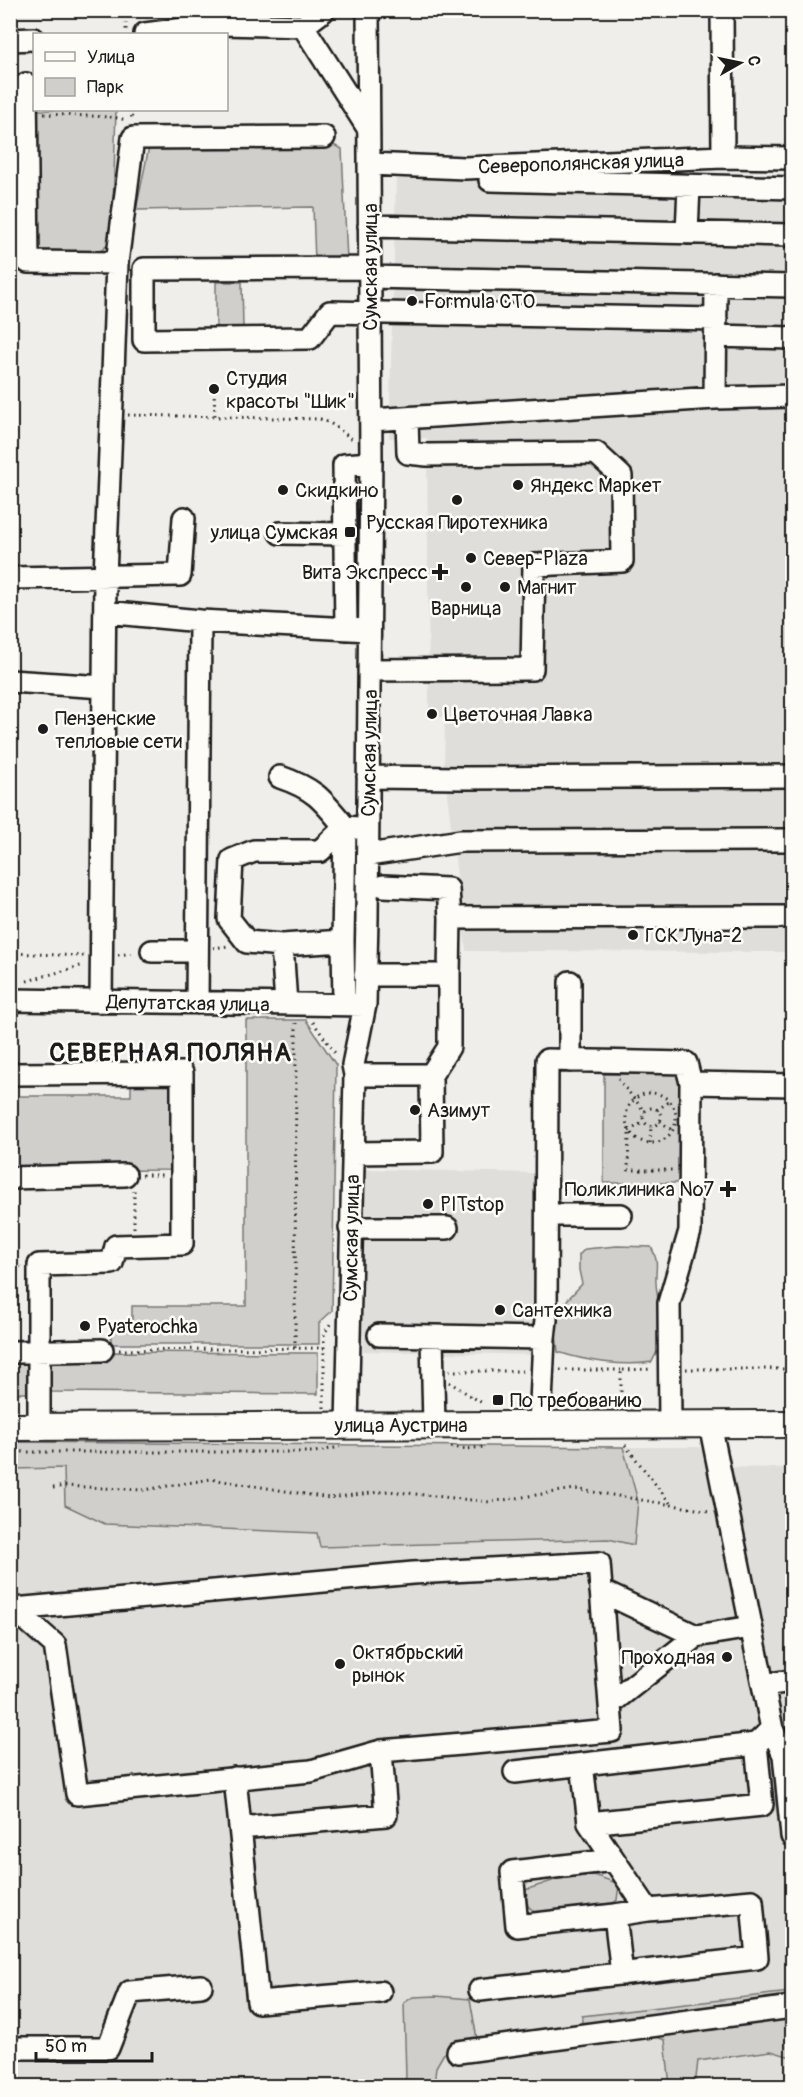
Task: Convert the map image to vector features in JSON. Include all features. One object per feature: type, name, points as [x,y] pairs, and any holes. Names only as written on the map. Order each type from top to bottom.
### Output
[{"type":"main road","name":"улица Аустрина","points":[[10,1426],[346,1436],[440,1436],[540,1425],[792,1424]]},
{"type":"street","points":[[150,33],[223,17],[303,26],[323,11],[335,10]]},
{"type":"street","name":"Сумская улица","points":[[346,1436],[353,1154],[348,1069],[353,1065],[354,1005],[365,975],[368,855],[367,454],[371,420],[368,10]]},
{"type":"street","points":[[722,11],[723,158]]},
{"type":"street","points":[[303,26],[368,129]]},
{"type":"street","points":[[10,40],[33,39]]},
{"type":"street","points":[[26,84],[19,262],[117,263]]},
{"type":"street","points":[[101,1002],[105,577],[117,263],[133,138],[324,137]]},
{"type":"street","name":"Северополянская улица","points":[[369,164],[465,168],[723,158],[792,158]]},
{"type":"street","points":[[420,165],[444,179],[792,188]]},
{"type":"street","points":[[687,233],[689,186]]},
{"type":"street","points":[[369,226],[792,235]]},
{"type":"street","points":[[792,286],[370,273],[144,269],[144,340],[310,338],[330,312],[716,327],[792,338]]},
{"type":"street","points":[[715,398],[716,284]]},
{"type":"street","points":[[371,420],[715,398],[792,396]]},
{"type":"street","points":[[369,670],[532,669],[534,565],[622,561],[621,476],[596,453],[427,455],[408,453],[407,418]]},
{"type":"street","points":[[346,629],[344,465],[367,454]]},
{"type":"street","points":[[10,578],[180,575],[184,519]]},
{"type":"street","points":[[280,533],[345,534]]},
{"type":"street","points":[[105,612],[200,621],[369,630]]},
{"type":"street","points":[[196,1003],[200,621]]},
{"type":"street","points":[[10,681],[104,687]]},
{"type":"street","points":[[368,777],[792,776]]},
{"type":"street","points":[[279,777],[306,787],[322,798],[345,827],[343,941],[354,1005]]},
{"type":"street","points":[[343,941],[282,945],[247,942],[229,919],[232,860],[255,850],[320,851],[345,827],[368,829]]},
{"type":"street","points":[[368,855],[461,841],[792,840]]},
{"type":"street","points":[[353,1154],[432,1152],[431,1075],[449,1047],[450,918],[448,889],[383,886]]},
{"type":"street","points":[[450,918],[792,917]]},
{"type":"street","points":[[282,945],[291,1009]]},
{"type":"street","points":[[152,951],[197,951]]},
{"type":"street","points":[[365,975],[448,975]]},
{"type":"street","points":[[570,982],[570,1061]]},
{"type":"street","name":"Депутатская улица","points":[[10,1000],[196,1003],[291,1009],[354,1005]]},
{"type":"street","points":[[540,1425],[546,1320],[547,1060],[686,1063],[691,1083],[690,1231],[669,1303],[670,1425]]},
{"type":"street","points":[[348,1069],[431,1075]]},
{"type":"street","points":[[10,1074],[182,1073],[182,1244],[116,1246],[112,1263],[39,1265],[39,1426]]},
{"type":"street","points":[[691,1083],[792,1085]]},
{"type":"street","points":[[10,1178],[130,1175]]},
{"type":"street","points":[[547,1215],[621,1215]]},
{"type":"street","points":[[350,1228],[447,1228]]},
{"type":"street","points":[[379,1335],[544,1338]]},
{"type":"street","points":[[432,1337],[440,1436]]},
{"type":"street","points":[[10,1352],[102,1350]]},
{"type":"street","points":[[710,1425],[772,1729],[784,1755],[792,1836]]},
{"type":"street","points":[[599,1563],[612,1731],[381,1751],[311,1771],[77,1794],[55,1645],[12,1608],[413,1573],[599,1563]]},
{"type":"street","points":[[601,1591],[696,1636]]},
{"type":"street","points":[[611,1703],[696,1636],[751,1627]]},
{"type":"street","points":[[763,1685],[792,1681]]},
{"type":"street","points":[[514,1772],[756,1744],[772,1729]]},
{"type":"street","points":[[589,1823],[762,1805],[756,1744]]},
{"type":"street","points":[[240,1828],[386,1815],[381,1751]]},
{"type":"street","points":[[582,1764],[589,1823],[648,1910]]},
{"type":"street","points":[[235,1779],[258,2002],[380,1992]]},
{"type":"street","points":[[480,1990],[757,1958],[752,1901],[648,1910],[517,1926],[512,1872],[614,1860]]},
{"type":"street","points":[[615,1915],[622,1974]]},
{"type":"street","points":[[10,2048],[108,2048],[130,1992],[201,1986]]},
{"type":"street","points":[[458,2052],[792,2007]]},
{"type":"path","points":[[126,10],[126,33]]},
{"type":"path","points":[[26,113],[112,117],[132,122]]},
{"type":"path","points":[[214,390],[215,417]]},
{"type":"path","points":[[142,416],[320,419],[333,423],[367,454]]},
{"type":"path","points":[[197,951],[247,942]]},
{"type":"path","points":[[22,982],[101,959],[152,951]]},
{"type":"path","points":[[10,953],[101,959]]},
{"type":"path","points":[[291,1009],[296,1348]]},
{"type":"path","points":[[308,1015],[348,1069]]},
{"type":"path","points":[[672,1161],[672,1171],[628,1170],[629,1131],[625,1117],[627,1108],[634,1099],[646,1093],[654,1093],[662,1095],[669,1101],[676,1114],[673,1140]]},
{"type":"path","points":[[634,1099],[645,1112]]},
{"type":"path","points":[[657,1110],[669,1101]]},
{"type":"path","points":[[652,1108],[661,1115],[656,1125],[651,1126],[644,1122],[645,1112],[652,1108]]},
{"type":"path","points":[[660,1121],[673,1130]]},
{"type":"path","points":[[629,1131],[644,1122]]},
{"type":"path","points":[[650,1143],[651,1126]]},
{"type":"path","points":[[629,1131],[636,1139],[650,1143],[661,1142],[673,1130]]},
{"type":"path","points":[[134,1245],[130,1175],[182,1175]]},
{"type":"path","points":[[324,1413],[324,1334],[333,1320]]},
{"type":"path","points":[[102,1350],[324,1348]]},
{"type":"path","points":[[621,1410],[621,1370],[792,1369]]},
{"type":"path","points":[[433,1371],[482,1403]]},
{"type":"path","points":[[10,1452],[315,1452],[346,1436]]},
{"type":"path","points":[[440,1436],[466,1449]]},
{"type":"path","points":[[625,1445],[671,1505]]},
{"type":"path","points":[[53,1488],[64,1486],[144,1490],[211,1479],[329,1498],[388,1491],[490,1502],[574,1490],[728,1515]]},
{"type":"shaded area","points":[[396,179],[792,184],[792,952],[466,951],[444,768],[445,717],[429,717],[427,438],[389,438]]},
{"type":"shaded area","points":[[364,1169],[536,1173],[534,1355],[363,1351]]},
{"type":"shaded area","points":[[700,1447],[713,1467],[792,1468],[792,2086],[11,2086],[10,1462]]},
{"type":"green space","points":[[38,111],[116,111],[112,240],[100,252],[34,250]]},
{"type":"green space","points":[[325,141],[342,149],[347,261],[315,262],[313,207],[136,210],[150,142]]},
{"type":"green space","points":[[216,282],[242,282],[243,328],[216,328]]},
{"type":"green space","points":[[246,1020],[306,1020],[336,1065],[332,1311],[319,1323],[319,1344],[111,1344],[111,1330],[132,1330],[132,1306],[246,1306]]},
{"type":"green space","points":[[604,1074],[687,1074],[687,1183],[604,1183]]},
{"type":"green space","points":[[131,1082],[177,1082],[178,1170],[11,1171],[10,1096],[131,1096]]},
{"type":"green space","points":[[617,1246],[651,1247],[655,1257],[662,1337],[652,1362],[629,1364],[605,1362],[558,1352],[556,1312],[582,1284],[579,1255],[585,1249]]},
{"type":"green space","points":[[108,1352],[318,1353],[318,1394],[47,1392],[47,1359],[108,1360]]},
{"type":"green space","points":[[10,1359],[33,1359],[33,1393],[11,1393]]},
{"type":"green space","points":[[11,1442],[623,1447],[638,1501],[634,1545],[608,1539],[320,1547],[317,1533],[105,1524],[65,1505],[64,1468],[11,1469]]},
{"type":"green space","points":[[594,1875],[619,1884],[617,1900],[604,1910],[545,1922],[528,1906],[525,1890],[558,1879]]},
{"type":"green space","points":[[792,1989],[792,2061],[791,2057],[771,2051],[698,2061],[695,2086],[670,2086],[665,2040],[632,2029],[582,2031],[582,2016],[790,1992]]},
{"type":"green space","points":[[436,1996],[470,1999],[477,2039],[470,2045],[447,2048],[436,2067],[434,2086],[402,2086],[406,2077],[404,2003],[413,1997]]},
{"type":"place","name":"Formula СТО","points":[[412,301]]},
{"type":"place","name":"Студия красоты \"Шик\"","points":[[214,389]]},
{"type":"place","name":"Яндекс Маркет","points":[[518,485]]},
{"type":"place","name":"Скидкино","points":[[283,490]]},
{"type":"place","name":"Русская Пиротехника","points":[[457,500]]},
{"type":"place","name":"улица Сумская","points":[[350,532]]},
{"type":"place","name":"Север-Plaza","points":[[471,558]]},
{"type":"place","name":"Вита Экспресс","points":[[440,572]]},
{"type":"place","name":"Варница","points":[[466,587]]},
{"type":"place","name":"Магнит","points":[[505,587]]},
{"type":"place","name":"Цветочная Лавка","points":[[432,714]]},
{"type":"place","name":"Пензенские тепловые сети","points":[[43,729]]},
{"type":"place","name":"ГСК Луна-2","points":[[633,935]]},
{"type":"place","name":"Азимут","points":[[415,1110]]},
{"type":"place","name":"Поликлиника №7","points":[[728,1189]]},
{"type":"place","name":"PITstop","points":[[428,1204]]},
{"type":"place","name":"Сантехника","points":[[500,1310]]},
{"type":"place","name":"Pyaterochka","points":[[85,1326]]},
{"type":"place","name":"По требованию","points":[[498,1400]]},
{"type":"place","name":"Проходная","points":[[727,1657]]},
{"type":"place","name":"Октябрьский рынок","points":[[340,1664]]},
{"type":"district","name":"СЕВЕРНАЯ ПОЛЯНА","points":[[171,1052]]}]
